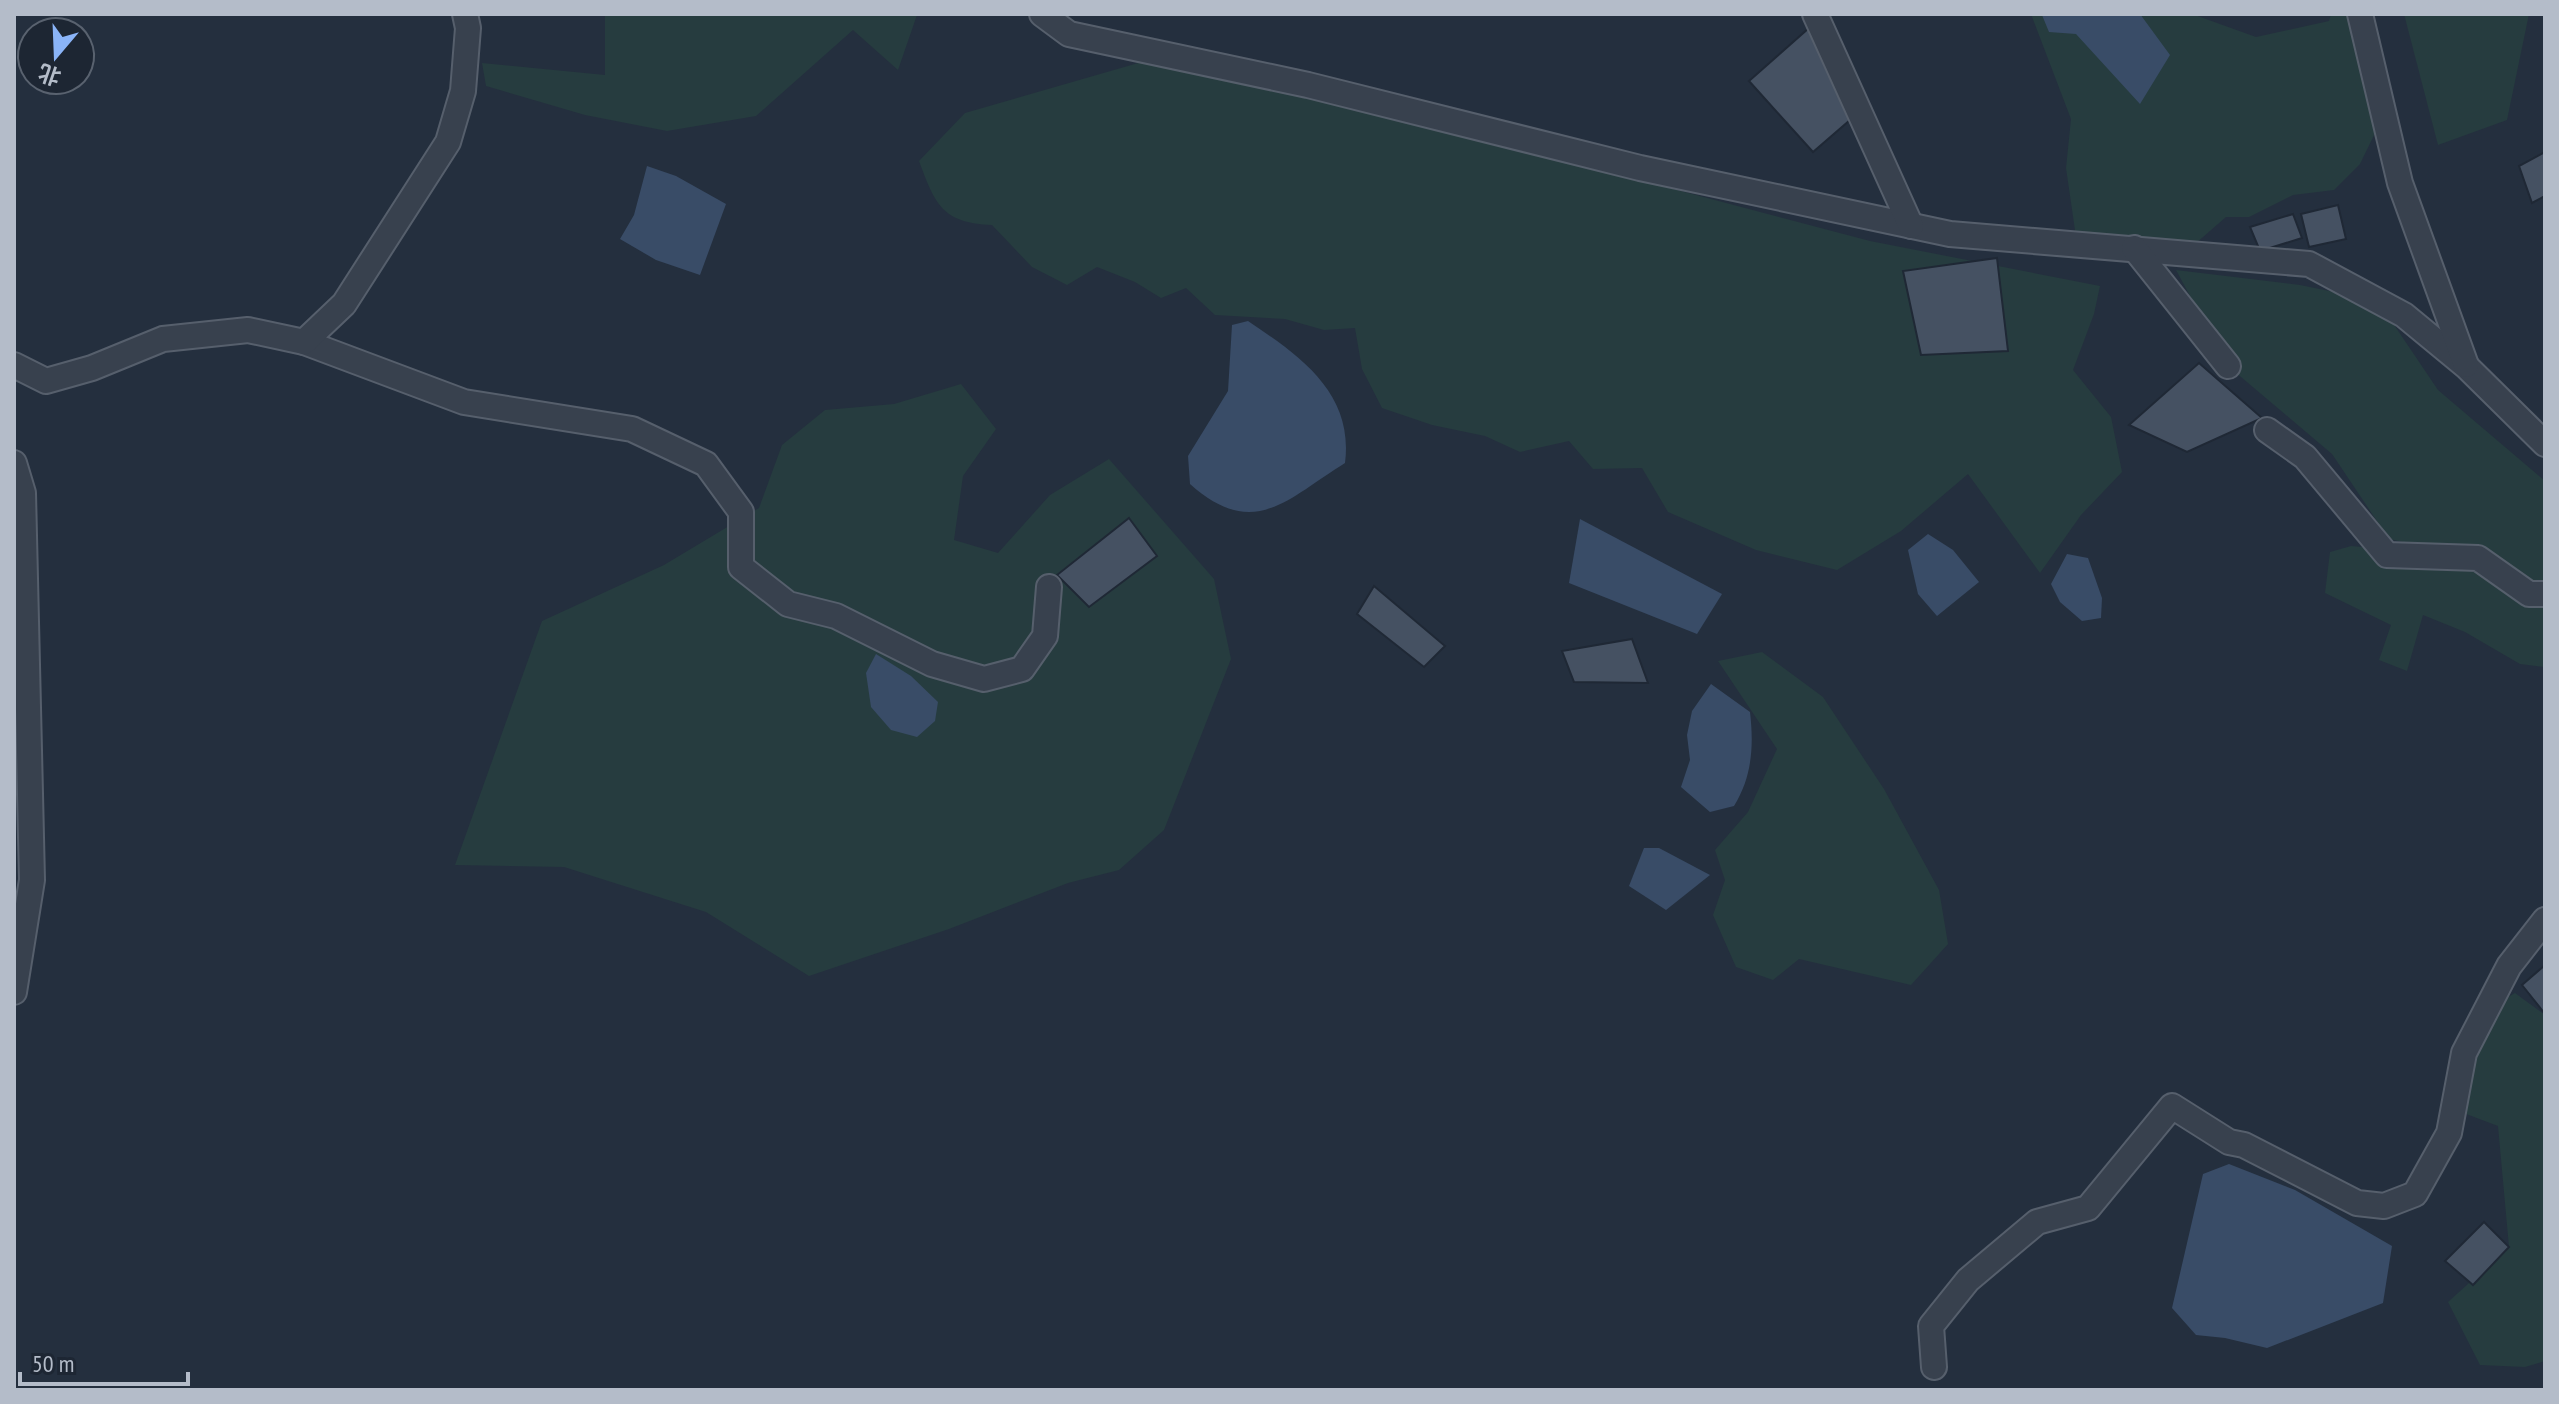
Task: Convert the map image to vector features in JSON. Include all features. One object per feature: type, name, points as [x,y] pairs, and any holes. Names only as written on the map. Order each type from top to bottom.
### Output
[{"type":"street","points":[[304,342],[344,304],[448,142],[463,91],[468,28],[465,14]]},
{"type":"street","points":[[1042,14],[1069,34],[1308,85],[1640,168],[1950,234],[2309,264],[2404,315],[2467,367],[2545,444]]},
{"type":"street","points":[[1815,14],[1911,226]]},
{"type":"street","points":[[2360,14],[2400,183],[2467,367]]},
{"type":"street","points":[[2134,248],[2228,366]]},
{"type":"street","points":[[14,365],[46,381],[92,368],[163,339],[248,330],[304,342],[464,402],[632,429],[706,464],[741,512],[741,567],[788,604],[836,616],[932,664],[984,679],[1022,669],[1045,636],[1049,587]]},
{"type":"street","points":[[2267,430],[2305,457],[2387,555],[2478,558],[2529,594],[2545,594]]},
{"type":"street","points":[[14,463],[23,493],[32,880],[14,992]]},
{"type":"street","points":[[1934,1367],[1931,1326],[1968,1280],[2037,1222],[2088,1208],[2172,1106],[2229,1142],[2244,1145],[2357,1203],[2384,1206],[2415,1194],[2449,1133],[2464,1053],[2509,966],[2545,920]]},
{"type":"green space","points":[[605,14],[917,15],[898,70],[853,30],[756,116],[667,131],[585,115],[486,86],[482,63],[605,75]]},
{"type":"green space","points":[[2031,14],[2192,14],[2256,37],[2329,21],[2331,14],[2355,14],[2377,129],[2360,164],[2334,190],[2293,195],[2249,217],[2226,217],[2195,244],[2077,244],[2066,168],[2071,119]]},
{"type":"green space","points":[[2404,14],[2529,14],[2507,120],[2438,145]]},
{"type":"green space","points":[[1166,55],[1870,241],[2100,286],[2094,314],[2073,370],[2111,417],[2122,472],[2081,515],[2040,573],[1968,474],[1901,531],[1837,570],[1756,550],[1668,512],[1642,468],[1593,469],[1569,441],[1520,452],[1485,436],[1432,425],[1382,408],[1362,369],[1355,328],[1324,330],[1285,319],[1215,315],[1186,288],[1161,298],[1135,282],[1097,267],[1067,285],[1032,267],[992,225],[962,220],[951,215],[936,200],[919,161],[965,113]]},
{"type":"green space","points":[[2176,270],[2300,285],[2378,301],[2438,390],[2545,481],[2545,667],[2520,664],[2465,632],[2423,615],[2407,671],[2379,660],[2391,625],[2325,593],[2330,552],[2351,546],[2472,557],[2389,539],[2332,454],[2228,366]]},
{"type":"green space","points":[[961,384],[996,429],[963,476],[954,540],[998,553],[1050,495],[1109,459],[1214,579],[1231,659],[1164,830],[1119,870],[1068,883],[949,929],[809,976],[706,912],[564,867],[455,865],[542,621],[664,565],[759,508],[782,445],[825,410],[894,404]]},
{"type":"green space","points":[[1762,652],[1823,697],[1884,789],[1939,890],[1948,944],[1911,985],[1799,959],[1773,980],[1736,967],[1713,915],[1725,880],[1715,850],[1748,812],[1777,749],[1718,661]]},
{"type":"green space","points":[[2515,993],[2545,1015],[2545,1361],[2525,1367],[2480,1365],[2448,1302],[2509,1247],[2498,1126],[2453,1109],[2486,1010]]},
{"type":"water","points":[[2140,14],[2170,55],[2140,104],[2076,34],[2049,32],[2042,15]]},
{"type":"water","points":[[647,166],[676,176],[726,204],[700,275],[656,260],[620,239],[634,215]]},
{"type":"water","points":[[1248,321],[1286,348],[1319,379],[1341,416],[1346,438],[1345,463],[1287,500],[1252,512],[1233,510],[1213,501],[1190,484],[1188,456],[1228,391],[1232,325]]},
{"type":"water","points":[[1580,519],[1722,594],[1697,634],[1569,583]]},
{"type":"water","points":[[1928,534],[1953,550],[1979,582],[1937,616],[1918,594],[1908,550]]},
{"type":"water","points":[[2067,554],[2088,558],[2102,598],[2101,618],[2082,621],[2060,602],[2051,584]]},
{"type":"water","points":[[876,654],[911,676],[938,702],[935,721],[917,737],[891,730],[871,707],[866,673]]},
{"type":"water","points":[[1711,684],[1750,712],[1752,737],[1745,784],[1734,806],[1710,812],[1681,787],[1690,760],[1687,735],[1692,711]]},
{"type":"water","points":[[1644,848],[1659,848],[1710,875],[1666,910],[1629,886]]},
{"type":"water","points":[[2229,1164],[2295,1190],[2392,1246],[2383,1303],[2267,1348],[2196,1335],[2172,1308],[2203,1174]]},
{"type":"building","points":[[1809,28],[1850,120],[1813,152],[1749,81]]},
{"type":"building","points":[[2545,152],[2545,196],[2532,203],[2519,166]]},
{"type":"building","points":[[2338,205],[2346,239],[2309,247],[2301,214]]},
{"type":"building","points":[[2293,214],[2302,238],[2260,251],[2250,227]]},
{"type":"building","points":[[1997,258],[2008,351],[1921,355],[1903,271]]},
{"type":"building","points":[[2199,363],[2262,418],[2187,452],[2129,425]]},
{"type":"building","points":[[1129,518],[1157,556],[1089,607],[1057,575]]},
{"type":"building","points":[[1374,586],[1445,646],[1424,667],[1357,614]]},
{"type":"building","points":[[1632,639],[1648,683],[1574,682],[1562,651]]},
{"type":"building","points":[[2545,965],[2545,1014],[2522,985]]},
{"type":"building","points":[[2484,1222],[2509,1247],[2473,1285],[2445,1261]]}]
